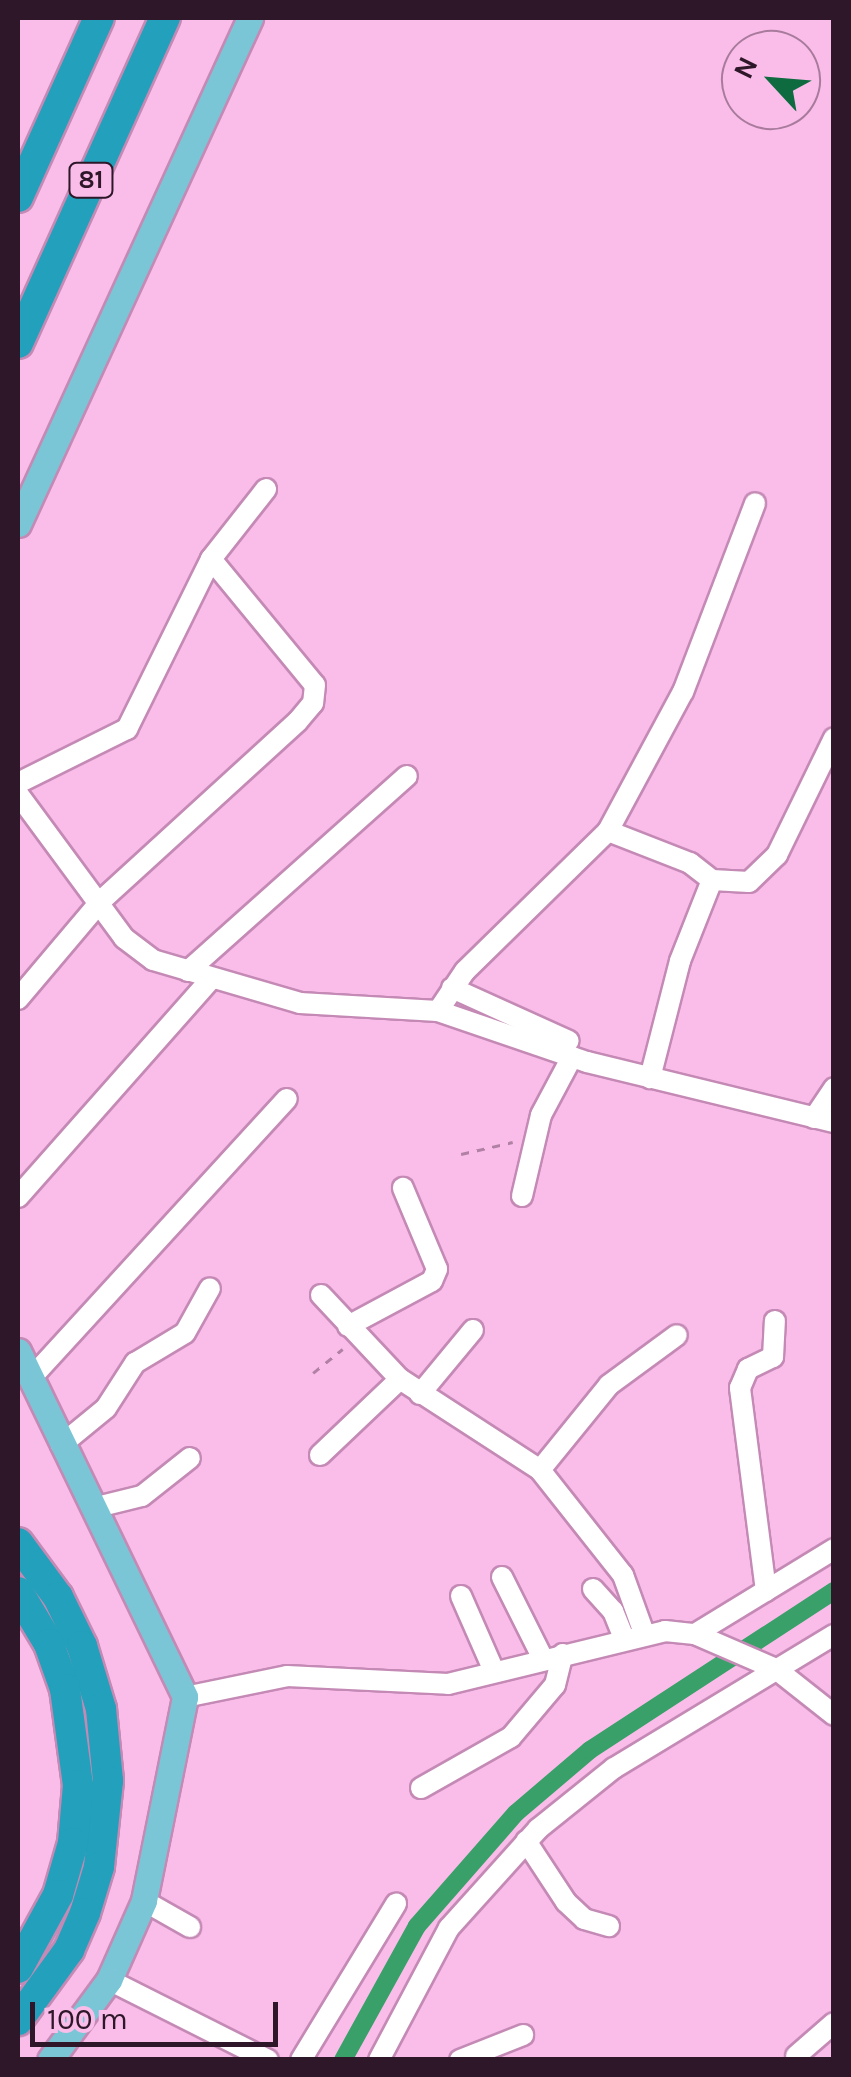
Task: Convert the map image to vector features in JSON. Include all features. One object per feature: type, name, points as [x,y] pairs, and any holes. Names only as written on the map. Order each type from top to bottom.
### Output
[{"type":"highway","name":"81","points":[[18,196],[98,18]]},
{"type":"highway","name":"81","points":[[18,343],[164,18]]},
{"type":"highway","points":[[18,1543],[58,1597],[82,1646],[101,1709],[108,1781],[99,1867],[85,1913],[68,1950],[18,2020]]},
{"type":"highway","points":[[18,1592],[49,1644],[65,1690],[78,1785],[73,1843],[58,1895],[18,1968]]},
{"type":"main road","points":[[18,524],[250,18]]},
{"type":"main road","points":[[18,1351],[186,1697],[144,1901],[109,1980],[50,2060]]},
{"type":"street","points":[[18,783],[127,729],[211,560],[266,489]]},
{"type":"street","points":[[438,1011],[452,988],[608,831],[683,692],[755,503]]},
{"type":"street","points":[[18,999],[100,902],[313,703],[315,685],[305,670],[211,560]]},
{"type":"street","points":[[608,831],[690,863],[712,880],[749,882],[777,856],[834,738]]},
{"type":"street","points":[[188,971],[407,776]]},
{"type":"street","points":[[22,808],[100,902],[134,950],[211,980],[300,1004],[438,1011],[571,1049],[650,1078],[824,1120],[834,1088]]},
{"type":"street","points":[[650,1078],[680,961],[712,880]]},
{"type":"street","points":[[18,1198],[211,980]]},
{"type":"street","points":[[452,988],[571,1049]]},
{"type":"street","points":[[522,1196],[534,1139],[571,1049]]},
{"type":"street","points":[[32,1377],[286,1099]]},
{"type":"street","points":[[353,1331],[432,1281],[437,1269],[403,1188]]},
{"type":"street","points":[[61,1445],[106,1408],[134,1363],[186,1333],[210,1288]]},
{"type":"street","points":[[322,1295],[400,1379],[540,1470],[623,1575],[634,1636]]},
{"type":"street","points":[[766,1591],[740,1388],[748,1369],[773,1356],[774,1322]]},
{"type":"street","points":[[420,1394],[473,1330]]},
{"type":"street","points":[[540,1470],[609,1385],[677,1335]]},
{"type":"street","points":[[320,1456],[400,1379]]},
{"type":"street","points":[[92,1508],[142,1496],[190,1458]]},
{"type":"street","points":[[704,1637],[766,1591],[834,1549]]},
{"type":"street","points":[[421,1788],[511,1736],[556,1685],[553,1657],[502,1577]]},
{"type":"street","points":[[593,1589],[634,1636]]},
{"type":"street","points":[[461,1596],[494,1671]]},
{"type":"street","points":[[186,1697],[288,1676],[403,1687],[494,1671],[634,1636],[704,1637],[768,1666],[834,1715]]},
{"type":"street","points":[[379,2060],[449,1928],[526,1841],[614,1768],[768,1666],[830,1643]]},
{"type":"street","points":[[526,1841],[566,1902],[584,1919],[610,1926]]},
{"type":"street","points":[[144,1901],[190,1928]]},
{"type":"street","points":[[301,2060],[396,1904]]},
{"type":"street","points":[[109,1980],[258,2058]]},
{"type":"street","points":[[796,2056],[834,2023]]},
{"type":"street","points":[[460,2060],[523,2035]]},
{"type":"path","points":[[461,1154],[534,1139]]},
{"type":"path","points":[[314,1373],[353,1331]]},
{"type":"waterway","points":[[343,2060],[417,1926],[516,1813],[590,1750],[834,1591]]}]
